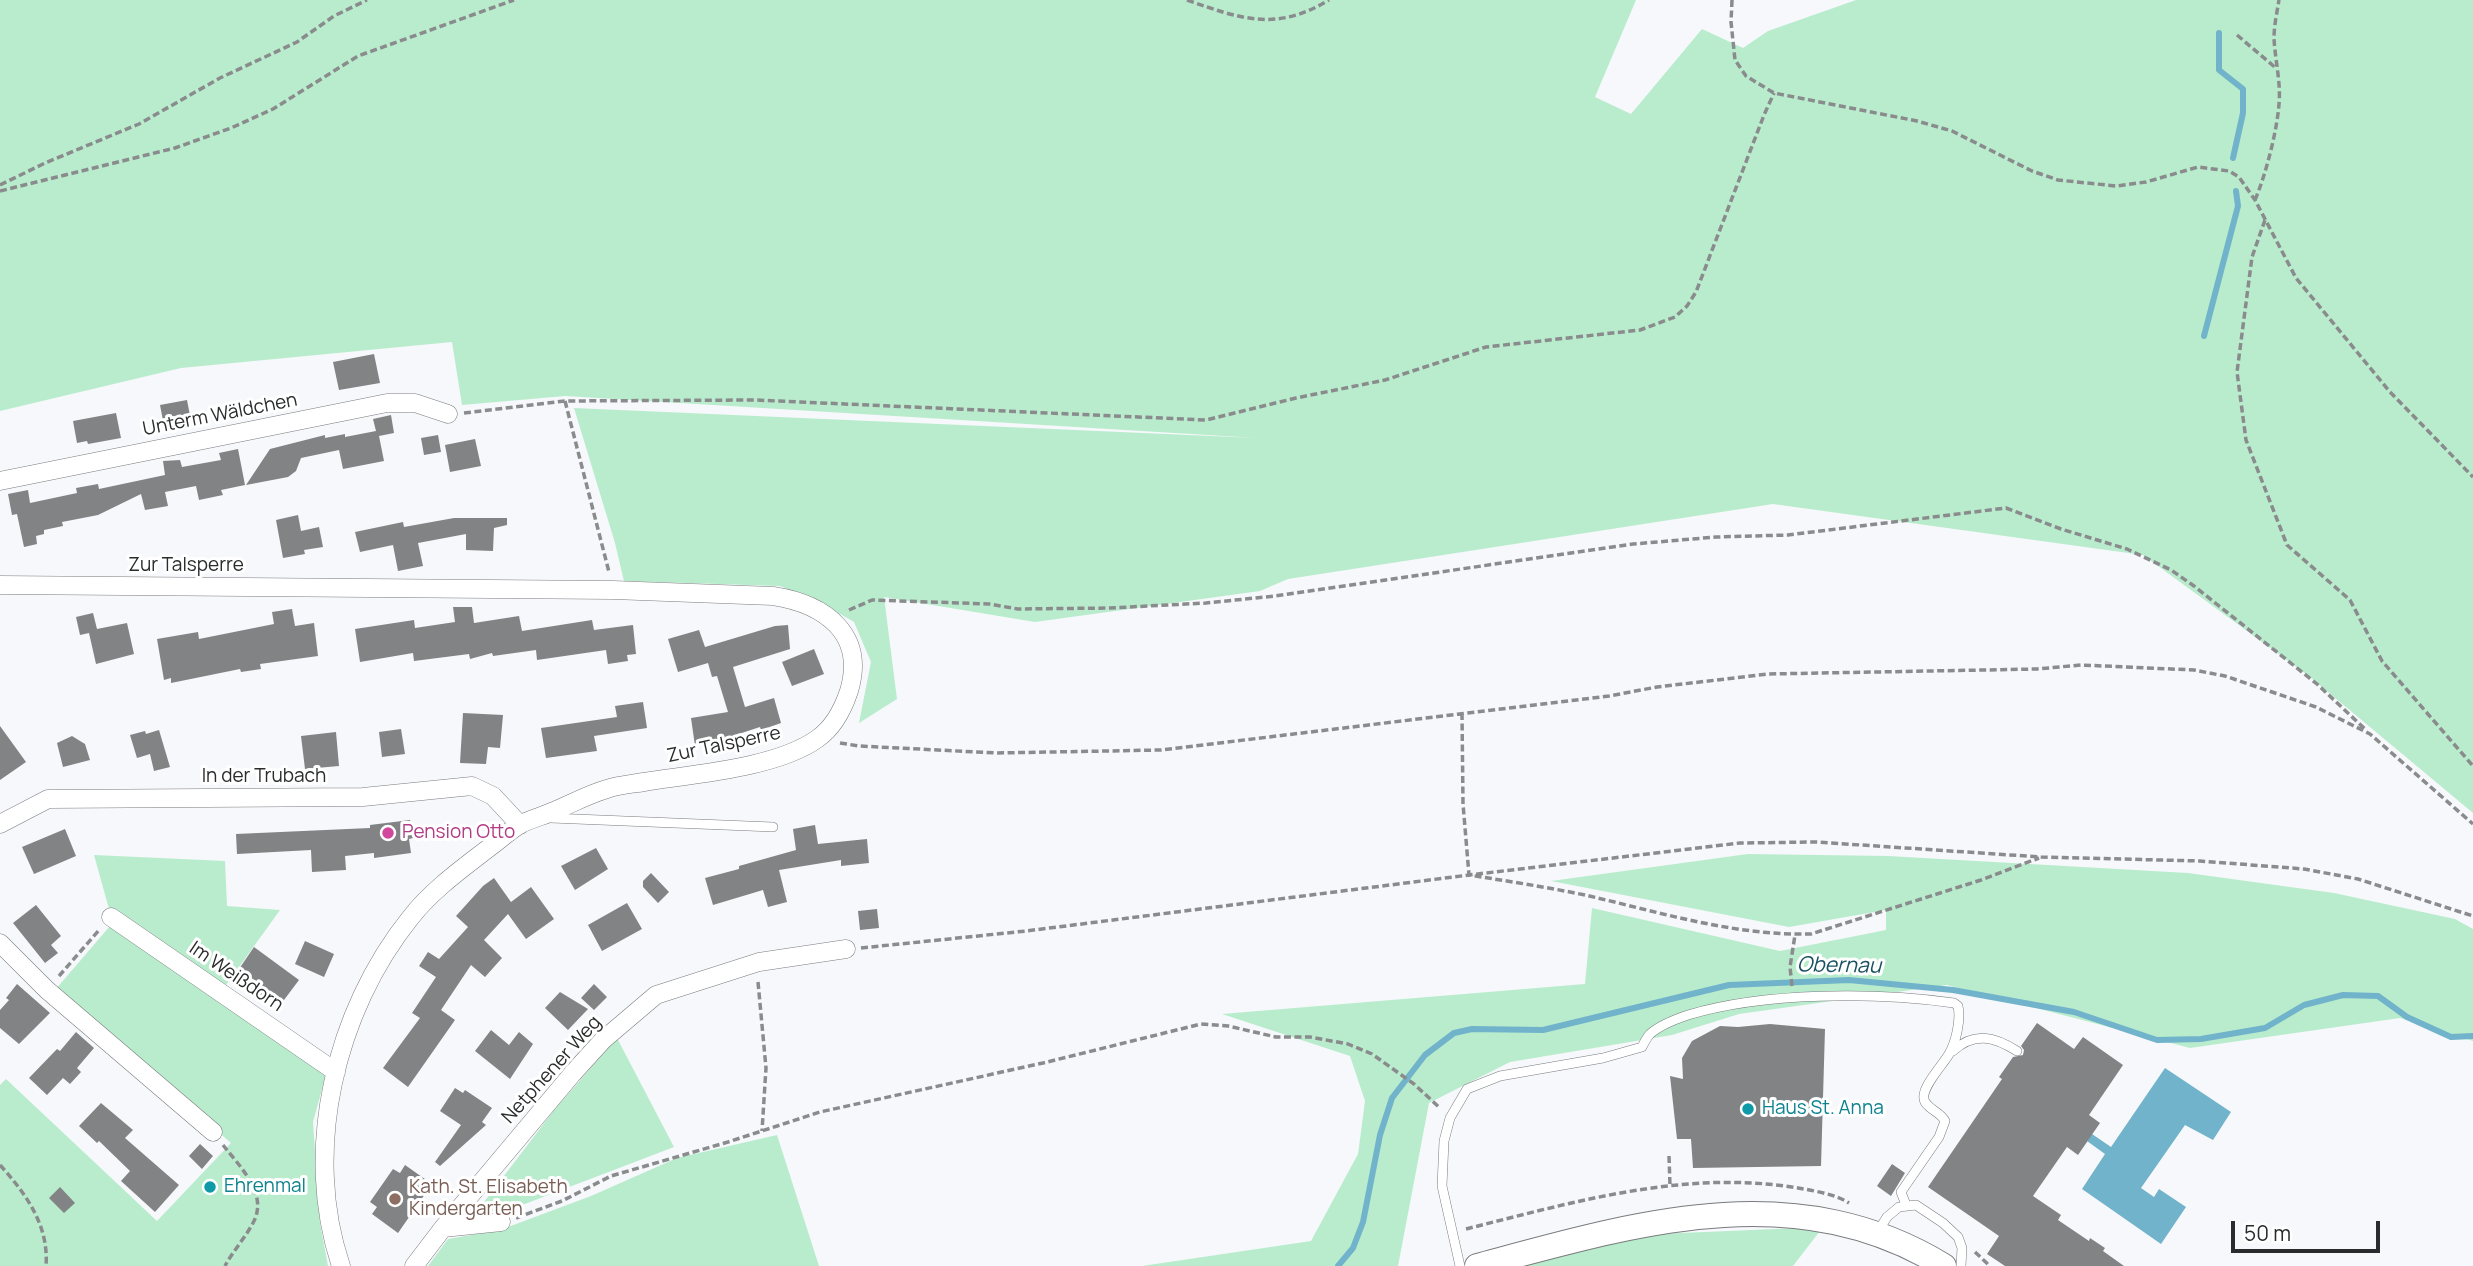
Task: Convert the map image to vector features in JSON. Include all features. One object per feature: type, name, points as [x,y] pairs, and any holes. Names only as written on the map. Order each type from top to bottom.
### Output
[{"type":"street","name":"Unterm Wäldchen","points":[[0,481],[387,403],[415,403],[448,414]]},
{"type":"street","name":"Zur Talsperre","points":[[0,585],[613,590],[773,596],[810,605],[822,612],[846,635],[854,665],[851,684],[845,704],[831,726],[817,739],[793,752],[744,766],[608,788],[538,817],[520,825],[453,876],[411,916],[378,964],[361,998],[336,1072],[329,1110],[324,1174],[328,1215],[341,1266]]},
{"type":"street","name":"In der Trubach","points":[[0,824],[48,799],[363,797],[472,786],[493,796],[520,825]]},
{"type":"street","name":"Im Weißdorn","points":[[111,917],[336,1072]]},
{"type":"street","points":[[0,943],[47,990],[213,1132]]},
{"type":"street","name":"Netphener Weg","points":[[414,1266],[596,1048],[656,995],[756,963],[846,949]]},
{"type":"street","points":[[1478,1266],[1555,1245],[1676,1218],[1757,1213],[1814,1219],[1877,1234],[1907,1245],[1944,1266]]},
{"type":"street","points":[[443,1228],[501,1223]]},
{"type":"lane","points":[[538,817],[773,827]]},
{"type":"lane","points":[[1460,1266],[1441,1186],[1444,1141],[1450,1118],[1467,1089],[1500,1076],[1603,1058],[1642,1047],[1649,1034],[1674,1020],[1729,1004],[1849,997],[1899,997],[1954,1003],[1959,1010],[1955,1041],[1926,1087],[1924,1096],[1927,1104],[1944,1117],[1944,1125],[1901,1192],[1906,1205]]},
{"type":"lane","points":[[1949,1054],[1965,1041],[1980,1038],[2003,1042],[2017,1052]]},
{"type":"lane","points":[[1877,1234],[1887,1217],[1899,1207],[1916,1205],[1958,1237],[1962,1248],[1961,1266]]},
{"type":"path","points":[[0,185],[139,124],[220,78],[297,42],[334,16],[367,0]]},
{"type":"path","points":[[0,191],[175,148],[231,128],[273,109],[358,57],[514,0]]},
{"type":"path","points":[[1187,0],[1214,10],[1273,21],[1292,18],[1329,0]]},
{"type":"path","points":[[1732,0],[1735,60],[1746,76],[1774,93],[1917,121],[1952,131],[2032,171],[2058,180],[2116,186],[2146,182],[2198,167],[2214,167],[2239,177],[2255,200],[2296,278],[2390,392],[2473,477]]},
{"type":"path","points":[[2255,200],[2276,129],[2280,102],[2274,38],[2278,0]]},
{"type":"path","points":[[2237,35],[2279,71]]},
{"type":"path","points":[[448,414],[565,401],[832,402],[1206,419],[1385,380],[1486,347],[1640,330],[1675,317],[1687,306],[1696,292],[1763,115],[1774,93]]},
{"type":"path","points":[[2265,220],[2252,257],[2237,372],[2246,440],[2287,545],[2350,600],[2382,661],[2473,766]]},
{"type":"path","points":[[565,401],[603,553]]},
{"type":"path","points":[[836,624],[849,610],[872,600],[989,604],[1018,608],[1110,608],[1206,603],[1326,589],[1633,544],[1716,537],[1788,535],[2006,508],[2061,529],[2127,549],[2171,570],[2317,684],[2473,824]]},
{"type":"path","points":[[817,739],[859,747],[997,753],[1161,750],[1768,674],[2037,669],[2081,665],[2155,667],[2225,676],[2316,707],[2370,734]]},
{"type":"path","points":[[1462,713],[1463,804],[1469,875]]},
{"type":"path","points":[[846,949],[1040,930],[1740,843],[1816,842],[2041,857],[2200,861],[2304,869],[2358,879],[2473,916]]},
{"type":"path","points":[[1469,875],[1529,884],[1744,930],[1795,935],[1811,934],[1981,880],[2041,857]]},
{"type":"path","points":[[47,990],[111,917]]},
{"type":"path","points":[[1790,967],[1795,935]]},
{"type":"path","points":[[756,963],[766,1068],[762,1131]]},
{"type":"path","points":[[501,1223],[562,1200],[611,1176],[820,1112],[1055,1060],[1201,1024],[1228,1026],[1276,1037],[1310,1037],[1348,1044],[1372,1054],[1414,1084],[1450,1118]]},
{"type":"path","points":[[213,1132],[245,1173],[257,1194],[257,1212],[253,1223],[225,1266]]},
{"type":"path","points":[[1669,1156],[1670,1186]]},
{"type":"path","points":[[0,1165],[35,1210],[44,1239],[46,1266]]},
{"type":"green space","points":[[0,0],[1636,0],[1595,97],[1631,114],[1702,29],[1743,48],[1768,31],[1856,0],[2473,0],[2473,813],[2310,677],[2143,555],[1773,504],[1288,579],[1260,591],[1035,622],[884,597],[897,699],[859,723],[871,662],[854,622],[823,604],[780,586],[624,581],[574,408],[1257,438],[565,396],[462,405],[452,342],[181,368],[0,411]]},
{"type":"green space","points":[[1748,854],[1888,856],[2188,873],[2334,893],[2455,919],[2473,929],[2473,1041],[2400,1018],[2190,1048],[1947,985],[1739,1014],[1672,1035],[1510,1062],[1429,1103],[1398,1266],[1142,1266],[1311,1241],[1358,1154],[1365,1101],[1350,1056],[1222,1014],[1585,984],[1592,908],[1780,951],[1886,930],[1886,910],[1789,927],[1551,881]]},
{"type":"green space","points":[[94,855],[225,861],[227,906],[280,910],[226,985],[109,909]]},
{"type":"green space","points":[[110,926],[327,1071],[313,1122],[320,1223],[328,1266],[0,1266],[0,1085],[6,1079],[157,1221],[231,1143],[55,990]]},
{"type":"green space","points":[[617,1038],[674,1147],[496,1215],[484,1202],[555,1109]]},
{"type":"green space","points":[[777,1135],[819,1266],[428,1266],[448,1239],[500,1230],[591,1196],[677,1158]]},
{"type":"green space","points":[[1823,1227],[1793,1266],[1513,1266],[1633,1235]]},
{"type":"water","points":[[2165,1068],[2231,1112],[2213,1140],[2185,1125],[2141,1188],[2154,1197],[2159,1189],[2186,1207],[2161,1244],[2082,1189],[2105,1154],[2087,1141],[2092,1134],[2111,1147]]},
{"type":"building","points":[[374,354],[380,383],[339,390],[333,362]]},
{"type":"building","points":[[187,400],[192,426],[165,431],[160,405]]},
{"type":"building","points":[[116,413],[121,438],[88,444],[87,441],[77,443],[73,421]]},
{"type":"building","points":[[391,415],[394,433],[379,436],[384,461],[343,469],[339,450],[301,458],[296,471],[288,477],[246,485],[270,449],[325,435],[325,438],[345,434],[345,437],[376,431],[373,419]]},
{"type":"building","points":[[438,435],[441,452],[424,455],[421,438]]},
{"type":"building","points":[[475,439],[481,466],[450,472],[445,445]]},
{"type":"building","points":[[238,449],[245,485],[221,490],[223,495],[199,500],[196,486],[165,492],[168,506],[145,510],[141,494],[98,515],[62,522],[63,526],[44,530],[44,534],[36,536],[37,544],[24,547],[17,514],[12,515],[8,494],[28,490],[30,503],[77,493],[76,488],[98,484],[99,489],[165,475],[163,461],[180,460],[182,467],[221,460],[219,453]]},
{"type":"building","points":[[298,515],[301,531],[319,527],[323,547],[304,550],[305,554],[283,558],[276,520]]},
{"type":"building","points":[[454,518],[507,518],[507,525],[494,528],[493,551],[466,550],[466,534],[418,543],[423,566],[398,571],[393,545],[360,552],[355,532],[403,522],[404,527]]},
{"type":"building","points":[[453,607],[472,607],[474,623],[519,616],[522,631],[592,620],[594,630],[633,625],[636,654],[627,655],[628,661],[608,664],[606,650],[537,660],[536,650],[493,656],[492,653],[470,659],[469,654],[414,661],[413,653],[360,662],[355,629],[414,620],[415,628],[455,622]]},
{"type":"building","points":[[292,609],[295,626],[314,623],[318,656],[260,664],[261,669],[241,672],[240,669],[171,683],[171,678],[164,680],[157,639],[198,632],[199,639],[274,624],[272,612]]},
{"type":"building","points":[[93,613],[97,629],[127,623],[134,654],[96,664],[89,633],[80,635],[76,617]]},
{"type":"building","points":[[788,625],[790,649],[733,667],[745,707],[774,698],[781,723],[720,740],[720,743],[695,746],[691,718],[728,712],[717,676],[712,677],[708,663],[678,672],[668,639],[699,630],[705,647],[775,626]]},
{"type":"building","points":[[814,649],[824,674],[792,686],[782,662]]},
{"type":"building","points":[[643,702],[647,728],[594,736],[597,751],[546,758],[541,728],[617,717],[615,706]]},
{"type":"building","points":[[463,713],[503,715],[500,748],[488,747],[486,764],[460,763]]},
{"type":"building","points":[[0,726],[26,762],[0,780]]},
{"type":"building","points":[[401,729],[405,754],[382,757],[379,732]]},
{"type":"building","points":[[159,730],[170,767],[154,771],[150,754],[137,758],[130,735]]},
{"type":"building","points":[[336,732],[339,766],[305,769],[301,736]]},
{"type":"building","points":[[72,736],[85,744],[90,760],[63,767],[57,743]]},
{"type":"building","points":[[410,820],[413,838],[409,839],[411,853],[374,858],[374,853],[345,856],[346,870],[312,872],[311,850],[237,854],[236,834],[370,828],[370,825]]},
{"type":"building","points":[[815,825],[818,844],[867,839],[869,863],[841,866],[841,860],[779,870],[787,902],[768,907],[763,890],[713,905],[705,878],[796,850],[793,829]]},
{"type":"building","points":[[65,829],[76,856],[34,874],[22,847]]},
{"type":"building","points":[[596,848],[608,869],[575,890],[561,866]]},
{"type":"building","points":[[651,873],[669,892],[658,903],[643,887],[643,881]]},
{"type":"building","points":[[494,878],[511,902],[531,887],[554,919],[526,939],[508,914],[484,940],[502,958],[485,977],[471,965],[441,1010],[455,1020],[408,1087],[383,1068],[420,1018],[412,1013],[436,977],[419,966],[428,952],[439,959],[468,927],[456,916],[483,886]]},
{"type":"building","points":[[627,903],[642,929],[602,951],[588,925]]},
{"type":"building","points":[[36,905],[61,936],[51,945],[58,953],[45,963],[13,923]]},
{"type":"building","points":[[877,909],[879,928],[860,930],[858,911]]},
{"type":"building","points":[[305,941],[334,954],[324,977],[295,964]]},
{"type":"building","points":[[254,947],[299,980],[278,1008],[251,989],[257,982],[239,969]]},
{"type":"building","points":[[17,984],[50,1013],[19,1044],[0,1028],[0,1010]]},
{"type":"building","points":[[594,984],[607,997],[594,1010],[581,998]]},
{"type":"building","points":[[560,992],[588,1009],[568,1030],[545,1008]]},
{"type":"building","points":[[2037,1023],[2074,1049],[2083,1037],[2123,1065],[2089,1115],[2100,1123],[2078,1155],[2067,1147],[2033,1196],[2061,1215],[2058,1220],[2089,1241],[2090,1238],[2105,1248],[2103,1251],[2124,1266],[2005,1266],[1987,1254],[1999,1236],[1928,1187],[2002,1079],[1999,1077],[2013,1057],[2023,1055],[2021,1046]]},
{"type":"building","name":"Haus St. Anna","points":[[1770,1024],[1825,1029],[1821,1166],[1693,1168],[1691,1139],[1677,1139],[1670,1076],[1683,1079],[1682,1058],[1692,1041],[1720,1026]]},
{"type":"building","points":[[491,1030],[509,1045],[519,1032],[533,1044],[510,1079],[475,1051]]},
{"type":"building","points":[[76,1032],[94,1048],[77,1068],[81,1072],[70,1084],[63,1078],[47,1095],[29,1078],[57,1049],[60,1051]]},
{"type":"building","points":[[455,1088],[463,1093],[465,1090],[492,1108],[482,1122],[486,1125],[440,1166],[435,1162],[461,1125],[440,1111]]},
{"type":"building","points":[[101,1103],[133,1130],[125,1138],[179,1185],[155,1212],[121,1181],[130,1171],[79,1126]]},
{"type":"building","points":[[200,1144],[213,1156],[202,1169],[189,1156]]},
{"type":"building","points":[[1892,1164],[1905,1173],[1891,1196],[1877,1186]]},
{"type":"building","name":"Kath. St. Elisabeth Kindergarten","points":[[405,1165],[432,1184],[398,1233],[372,1214],[377,1207],[370,1202],[393,1169],[400,1173]]},
{"type":"building","points":[[60,1187],[75,1203],[64,1213],[49,1198]]},
{"type":"waterway","points":[[2219,33],[2219,70],[2243,89],[2243,113],[2233,158]]},
{"type":"waterway","points":[[2204,336],[2238,206],[2236,191]]},
{"type":"waterway","name":"Obernau","points":[[1338,1266],[1353,1248],[1363,1222],[1380,1135],[1392,1098],[1425,1055],[1454,1033],[1472,1029],[1543,1030],[1729,985],[1849,980],[1953,990],[2074,1012],[2157,1040],[2201,1039],[2265,1028],[2304,1005],[2343,995],[2378,996],[2407,1017],[2451,1037],[2473,1036]]},
{"type":"place","name":"Pension Otto","points":[[388,833]]},
{"type":"place","name":"Haus St. Anna","points":[[1748,1109]]},
{"type":"place","name":"Ehrenmal","points":[[210,1187]]},
{"type":"place","name":"Kath. St. Elisabeth Kindergarten","points":[[395,1199]]}]
